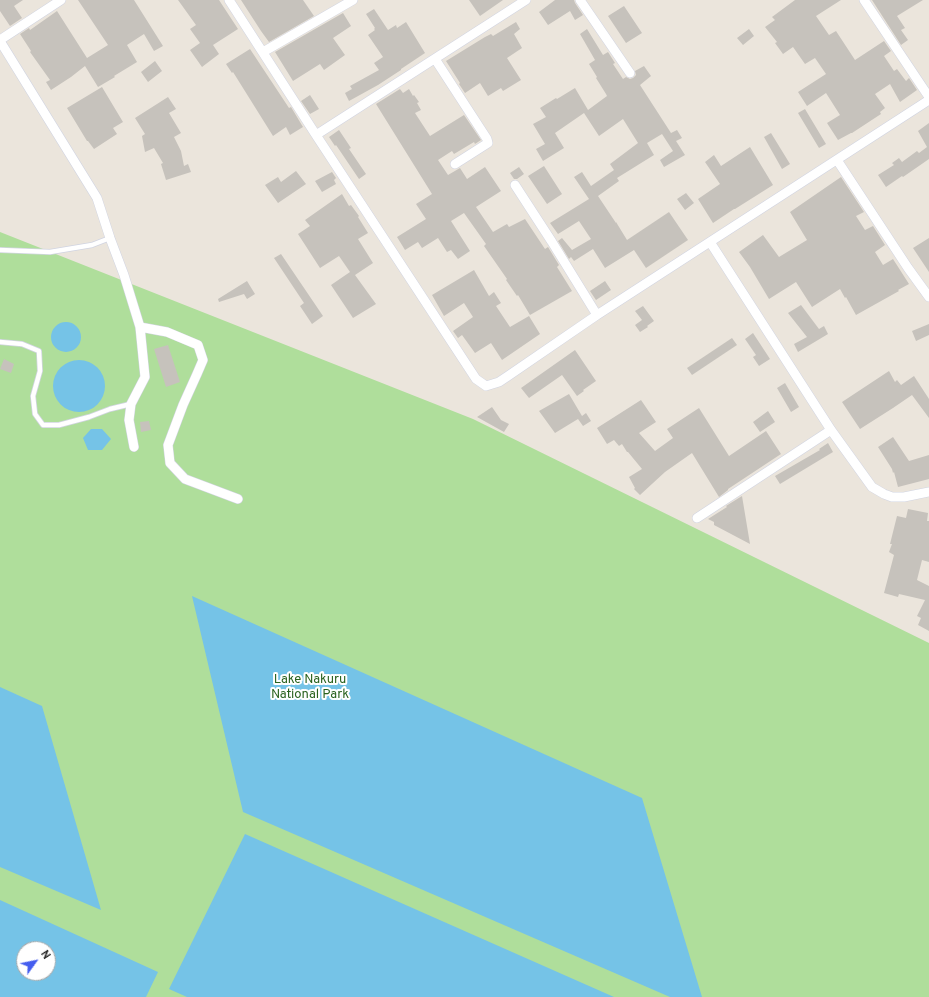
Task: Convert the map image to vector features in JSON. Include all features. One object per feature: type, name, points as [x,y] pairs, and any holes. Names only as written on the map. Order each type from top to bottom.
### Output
[{"type":"street","points":[[61,0],[0,41],[97,198],[124,275],[140,327],[145,377],[131,404],[129,420],[134,447]]},
{"type":"street","points":[[229,0],[476,379],[486,386],[499,382],[597,315],[929,100]]},
{"type":"street","points":[[263,52],[353,0]]},
{"type":"street","points":[[316,135],[526,0]]},
{"type":"street","points":[[580,0],[630,73]]},
{"type":"street","points":[[864,0],[929,97]]},
{"type":"street","points":[[435,59],[487,139],[488,143],[455,164]]},
{"type":"street","points":[[837,160],[908,268],[929,297]]},
{"type":"street","points":[[515,185],[597,315]]},
{"type":"street","points":[[710,242],[831,430],[872,487],[892,498],[929,492]]},
{"type":"street","points":[[140,327],[167,332],[198,345],[202,360],[168,445],[170,463],[185,479],[238,499]]},
{"type":"street","points":[[697,518],[831,430]]},
{"type":"lane","points":[[0,250],[50,252],[92,245],[110,238]]},
{"type":"lane","points":[[0,342],[22,344],[39,351],[40,371],[33,396],[35,414],[43,425],[59,425],[131,404]]},
{"type":"green space","name":"Lake Nakuru National Park","points":[[0,232],[473,419],[929,643],[929,997],[0,997]]},
{"type":"water","points":[[66,322],[77,326],[81,337],[77,348],[66,352],[55,348],[51,337],[55,326]]},
{"type":"water","points":[[79,360],[93,364],[101,372],[105,386],[101,400],[93,408],[79,412],[65,408],[57,400],[53,386],[57,372],[65,364]]},
{"type":"water","points":[[91,429],[102,429],[111,439],[102,450],[88,450],[83,438]]},
{"type":"water","points":[[192,596],[642,798],[702,997],[670,997],[243,812]]},
{"type":"water","points":[[0,687],[42,706],[101,910],[0,867]]},
{"type":"water","points":[[245,834],[614,997],[187,997],[169,989]]},
{"type":"water","points":[[0,900],[158,972],[146,997],[0,997]]},
{"type":"building","points":[[0,0],[23,0],[14,6],[22,18],[10,26],[0,11]]},
{"type":"building","points":[[78,0],[134,0],[163,46],[154,51],[144,34],[127,45],[137,62],[114,76],[115,77],[98,87],[85,66],[51,90],[46,82],[50,80],[30,52],[31,51],[20,34],[29,28],[30,30],[57,11],[87,58],[108,45]]},
{"type":"building","points":[[178,0],[219,0],[238,29],[213,45],[219,54],[202,67],[190,50],[200,43],[190,29],[196,25]]},
{"type":"building","points":[[241,0],[303,0],[314,16],[269,42]]},
{"type":"building","points":[[469,0],[503,0],[480,16]]},
{"type":"building","points":[[555,0],[574,0],[583,15],[575,20],[570,11],[548,25],[539,12]]},
{"type":"building","points":[[795,0],[841,0],[816,16],[829,35],[836,31],[855,60],[884,41],[891,51],[884,56],[894,71],[897,69],[906,81],[909,78],[917,90],[900,102],[890,84],[875,94],[885,108],[880,112],[881,114],[852,133],[838,140],[827,123],[840,115],[826,93],[807,106],[798,92],[826,74],[815,58],[805,64],[793,47],[783,54],[775,43],[777,42],[765,27],[775,20],[772,17]]},
{"type":"building","points":[[872,0],[923,0],[897,16],[905,28],[901,30],[908,40],[901,45]]},
{"type":"building","points":[[624,6],[642,33],[626,43],[608,16]]},
{"type":"building","points":[[374,9],[388,30],[396,25],[397,28],[406,22],[425,53],[378,85],[349,101],[345,93],[352,89],[350,86],[379,70],[374,63],[383,57],[368,35],[375,30],[375,28],[366,14]]},
{"type":"building","points":[[343,13],[351,26],[333,38],[345,55],[324,70],[320,64],[293,81],[275,52]]},
{"type":"building","points":[[516,22],[520,29],[514,34],[522,48],[507,58],[521,80],[503,91],[501,88],[488,96],[480,83],[465,93],[446,61],[485,37],[491,34],[493,36]]},
{"type":"building","points":[[587,29],[603,55],[608,52],[615,63],[613,64],[623,79],[626,77],[630,79],[633,78],[636,75],[635,71],[644,66],[651,76],[640,85],[671,133],[677,130],[682,138],[676,141],[685,155],[664,167],[660,160],[673,151],[662,134],[647,143],[654,155],[617,178],[619,181],[598,196],[627,240],[669,212],[688,240],[646,268],[634,250],[605,268],[593,249],[574,261],[571,257],[569,259],[558,241],[562,238],[572,250],[591,239],[579,221],[558,234],[550,223],[589,199],[574,177],[582,172],[591,186],[614,170],[610,164],[638,143],[623,119],[599,136],[584,113],[555,133],[564,148],[543,161],[536,149],[545,144],[533,124],[546,117],[540,108],[575,88],[588,110],[607,96],[589,64],[595,60],[580,34]]},
{"type":"building","points":[[749,29],[754,36],[743,45],[737,38]]},
{"type":"building","points":[[250,49],[289,108],[291,107],[303,127],[290,135],[286,127],[273,136],[233,72],[232,73],[226,64]]},
{"type":"building","points":[[155,61],[162,71],[148,82],[141,72]]},
{"type":"building","points":[[102,87],[123,122],[113,128],[117,134],[94,149],[87,141],[67,108]]},
{"type":"building","points":[[400,89],[403,93],[409,89],[419,102],[417,103],[421,110],[415,113],[430,136],[464,115],[481,140],[475,144],[474,142],[454,154],[452,151],[438,160],[448,175],[460,168],[467,179],[485,167],[501,191],[476,207],[493,232],[507,224],[509,227],[525,219],[545,249],[548,247],[559,265],[557,267],[572,291],[530,315],[484,246],[486,244],[464,213],[451,221],[470,251],[458,259],[451,250],[447,252],[438,238],[422,248],[418,242],[405,250],[397,237],[426,219],[416,204],[432,194],[376,104]]},
{"type":"building","points":[[310,95],[319,109],[310,114],[301,101]]},
{"type":"building","points":[[168,97],[176,109],[169,113],[181,133],[174,137],[181,151],[184,166],[188,164],[191,172],[166,180],[161,164],[163,163],[154,148],[145,152],[142,136],[145,134],[135,118]]},
{"type":"building","points":[[805,109],[826,144],[819,148],[798,113]]},
{"type":"building","points":[[929,123],[929,159],[886,187],[878,175],[894,165],[892,163],[899,158],[902,162],[917,151],[919,153],[927,147],[918,131]]},
{"type":"building","points":[[339,130],[351,148],[349,149],[366,174],[359,179],[329,137]]},
{"type":"building","points":[[771,133],[790,164],[782,169],[764,137]]},
{"type":"building","points":[[750,147],[773,185],[713,223],[698,199],[720,184],[705,162],[714,155],[721,166]]},
{"type":"building","points":[[544,166],[562,194],[547,204],[528,176]]},
{"type":"building","points":[[519,167],[524,174],[517,179],[514,179],[510,173]]},
{"type":"building","points":[[296,171],[306,184],[278,203],[265,185],[278,177],[281,182]]},
{"type":"building","points":[[332,172],[336,178],[334,180],[336,184],[322,192],[315,181]]},
{"type":"building","points":[[841,177],[864,212],[856,216],[865,230],[873,226],[885,245],[875,252],[883,265],[893,259],[909,284],[856,315],[840,289],[812,307],[796,282],[769,299],[750,267],[739,252],[763,235],[779,257],[807,240],[790,212]]},
{"type":"building","points":[[686,193],[694,203],[685,210],[677,199]]},
{"type":"building","points":[[342,194],[349,206],[351,205],[359,216],[358,217],[368,233],[358,239],[373,263],[355,275],[376,304],[353,318],[331,285],[350,272],[339,256],[320,268],[298,234],[310,226],[305,220]]},
{"type":"building","points":[[929,238],[929,272],[913,248]]},
{"type":"building","points":[[281,254],[323,316],[312,324],[300,306],[304,303],[274,258]]},
{"type":"building","points":[[474,270],[489,296],[494,292],[501,303],[496,306],[510,327],[529,316],[540,334],[502,360],[491,343],[475,353],[462,335],[458,338],[453,331],[473,317],[464,303],[444,316],[432,295]]},
{"type":"building","points":[[247,281],[255,294],[247,299],[244,294],[219,302],[218,299]]},
{"type":"building","points":[[605,281],[611,290],[596,300],[590,291]]},
{"type":"building","points":[[801,305],[819,329],[824,326],[828,334],[798,352],[794,344],[807,337],[788,313]]},
{"type":"building","points":[[643,306],[654,321],[640,332],[635,325],[642,320],[635,311]]},
{"type":"building","points":[[929,324],[929,335],[916,341],[912,331]]},
{"type":"building","points":[[753,333],[770,359],[759,366],[753,357],[756,355],[745,339]]},
{"type":"building","points":[[732,338],[737,345],[692,375],[687,368]]},
{"type":"building","points":[[168,345],[180,382],[166,387],[154,349]]},
{"type":"building","points":[[575,350],[596,381],[577,396],[562,375],[529,398],[521,388]]},
{"type":"building","points":[[4,359],[14,364],[11,373],[0,369]]},
{"type":"building","points":[[889,371],[895,382],[897,380],[901,385],[914,376],[929,399],[929,418],[912,395],[860,429],[842,402]]},
{"type":"building","points":[[785,383],[799,407],[791,412],[777,388]]},
{"type":"building","points":[[569,394],[582,416],[586,413],[591,421],[583,426],[578,419],[555,433],[539,411]]},
{"type":"building","points":[[641,400],[656,422],[639,433],[655,451],[673,438],[667,429],[699,408],[729,456],[766,431],[781,454],[728,489],[719,497],[692,453],[665,472],[640,495],[634,489],[635,488],[629,477],[642,469],[622,444],[619,446],[614,440],[607,444],[597,428]]},
{"type":"building","points":[[492,407],[501,420],[509,424],[504,432],[477,417]]},
{"type":"building","points":[[768,411],[775,422],[760,432],[753,422]]},
{"type":"building","points":[[149,421],[151,430],[141,432],[140,422]]},
{"type":"building","points":[[893,437],[909,461],[929,455],[929,479],[898,487],[894,472],[893,473],[878,447]]},
{"type":"building","points":[[828,443],[833,452],[780,484],[775,476],[820,450],[819,449]]},
{"type":"building","points":[[742,496],[750,544],[714,525],[714,522],[708,519]]},
{"type":"building","points":[[908,509],[928,513],[929,562],[922,560],[917,580],[929,586],[929,631],[918,625],[921,618],[917,616],[925,600],[899,594],[898,597],[884,593],[894,555],[889,552],[897,516],[906,518]]}]
